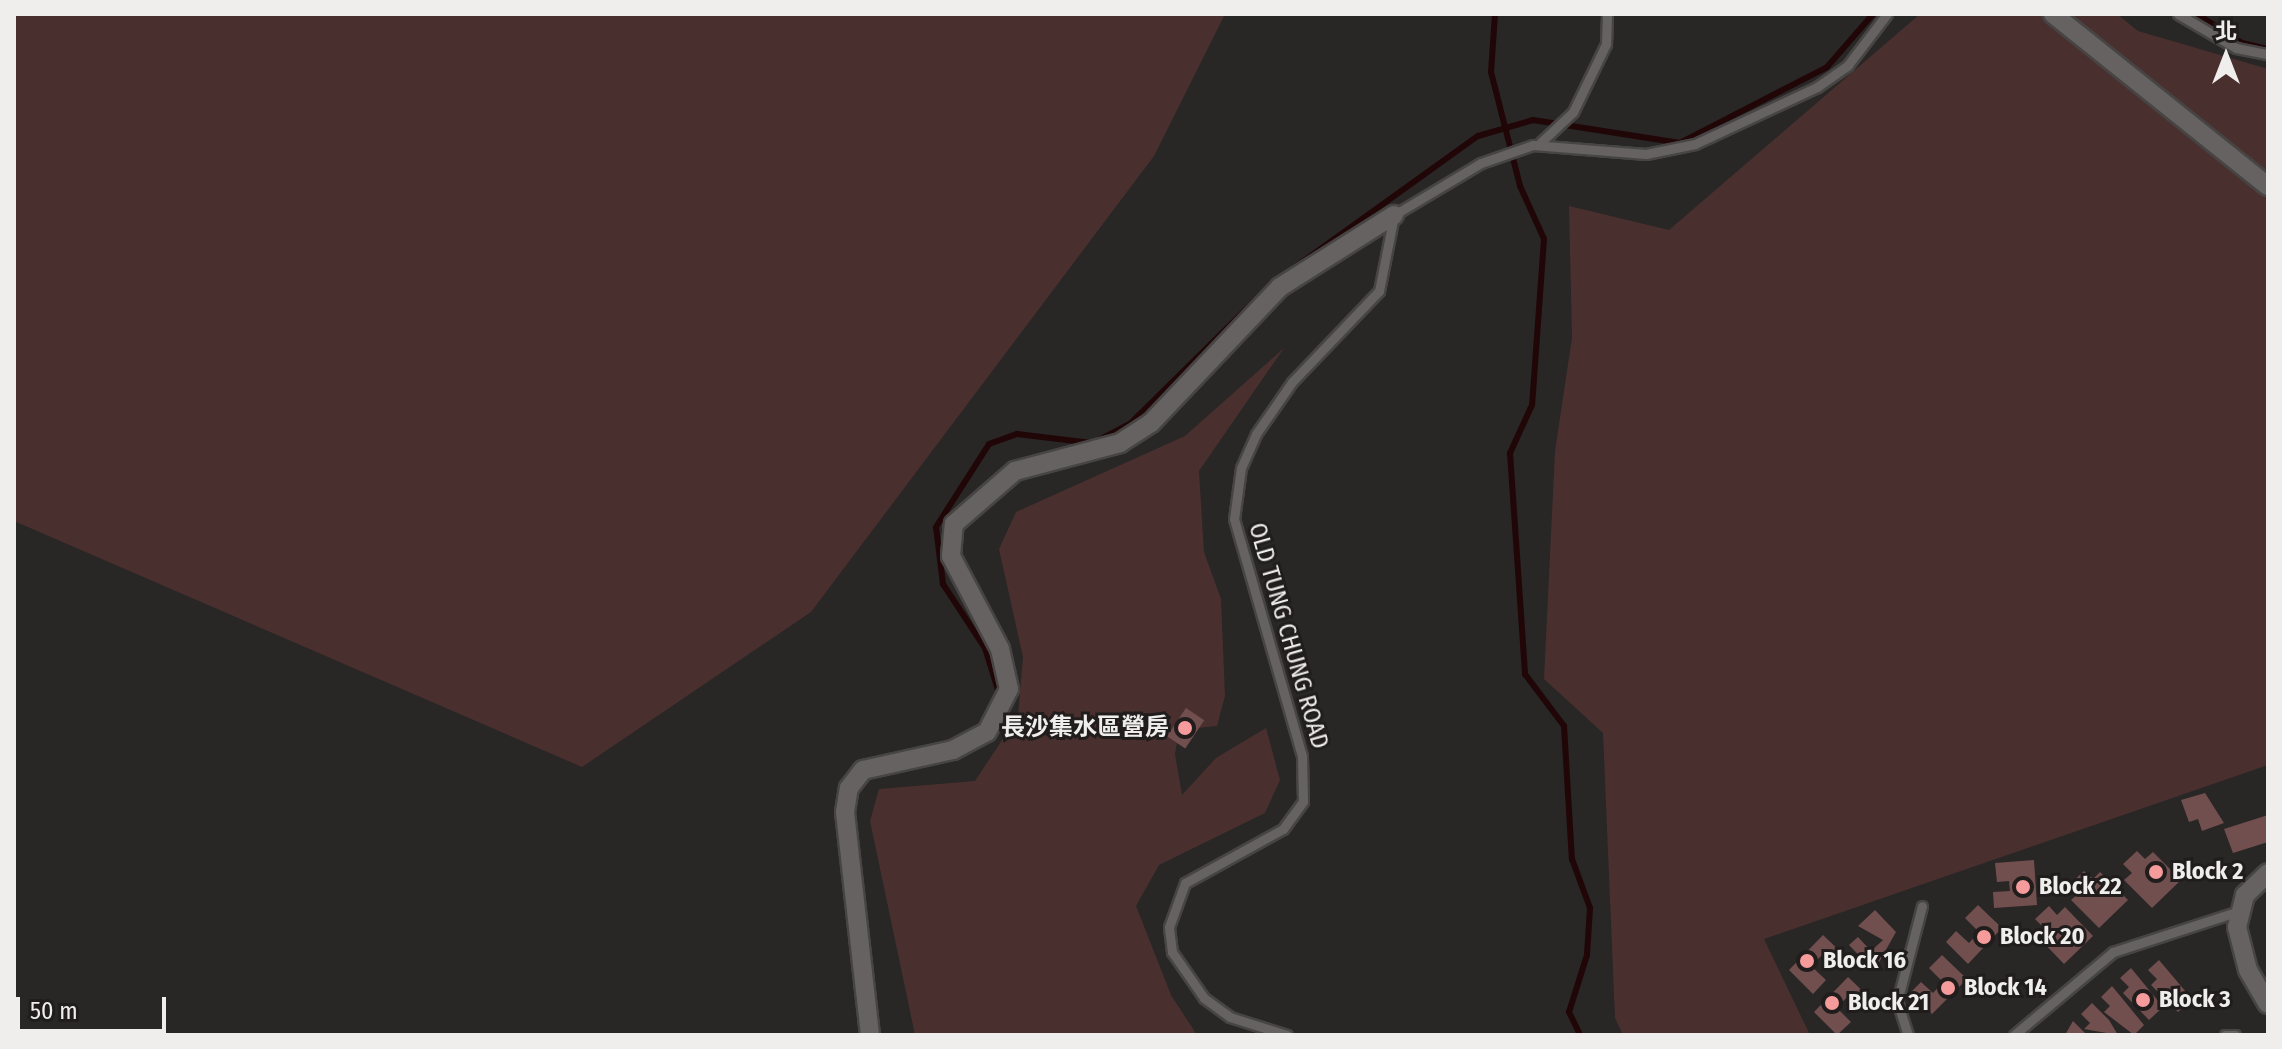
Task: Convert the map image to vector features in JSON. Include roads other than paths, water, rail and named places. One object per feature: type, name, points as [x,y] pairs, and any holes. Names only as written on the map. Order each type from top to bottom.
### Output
[{"type":"street","points":[[2053,14],[2268,186]]},
{"type":"street","points":[[870,1035],[845,812],[849,788],[863,770],[953,750],[987,732],[1001,711],[1009,689],[1000,649],[951,556],[954,524],[976,498],[1015,471],[1120,443],[1151,423],[1280,287],[1394,215]]},
{"type":"street","points":[[2268,873],[2239,911],[2248,970],[2268,1004]]},
{"type":"lane","points":[[1394,215],[1498,157],[1553,138],[1573,112],[1606,44],[1607,14]]},
{"type":"lane","points":[[1529,147],[1646,154],[1695,144],[1817,87],[1848,65],[1887,14]]},
{"type":"lane","points":[[2178,14],[2236,48],[2268,54]]},
{"type":"lane","name":"OLD TUNG CHUNG ROAD","points":[[1287,1035],[1230,1017],[1204,998],[1172,952],[1172,906],[1185,883],[1283,829],[1303,801],[1302,756],[1234,519],[1234,494],[1275,403],[1379,291],[1394,215]]},
{"type":"lane","points":[[1908,1035],[1897,1002],[1922,906]]},
{"type":"lane","points":[[2014,1035],[2113,952],[2239,911]]},
{"type":"lane","points":[[2225,1035],[2235,1035]]},
{"type":"waterway","points":[[1495,14],[1491,72],[1520,186],[1544,239],[1532,405],[1510,453],[1525,674],[1564,726],[1572,859],[1590,908],[1587,955],[1569,1012],[1580,1035]]},
{"type":"waterway","points":[[1294,268],[1478,136],[1533,120],[1680,143],[1827,67],[1873,14]]},
{"type":"waterway","points":[[2197,14],[2242,43],[2268,49]]},
{"type":"waterway","points":[[1101,439],[1131,423],[1272,284]]},
{"type":"waterway","points":[[999,693],[985,648],[943,584],[936,527],[989,444],[1017,434],[1091,443]]},
{"type":"place","name":"長沙集水區營房","points":[[1185,728]]},
{"type":"place","name":"Block 2","points":[[2156,872]]},
{"type":"place","name":"Block 22","points":[[2023,887]]},
{"type":"place","name":"Block 20","points":[[1984,937]]},
{"type":"place","name":"Block 16","points":[[1807,961]]},
{"type":"place","name":"Block 14","points":[[1948,988]]},
{"type":"place","name":"Block 3","points":[[2143,1000]]},
{"type":"place","name":"Block 21","points":[[1832,1003]]}]
